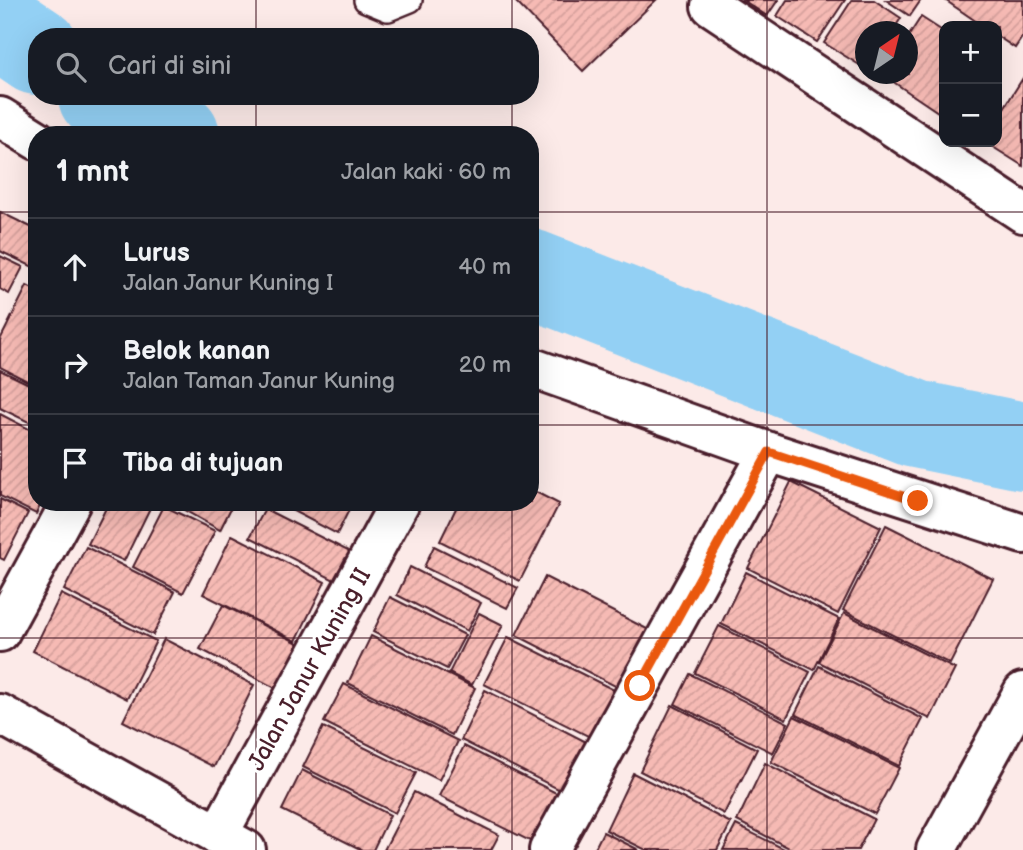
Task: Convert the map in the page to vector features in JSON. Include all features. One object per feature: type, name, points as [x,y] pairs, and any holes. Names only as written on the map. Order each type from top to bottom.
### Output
[{"type":"street","points":[[711,6],[1023,212]]},
{"type":"street","points":[[0,117],[28,134]]},
{"type":"street","points":[[539,370],[769,452],[1023,534]]},
{"type":"street","points":[[550,850],[769,452]]},
{"type":"street","points":[[0,632],[66,511]]},
{"type":"street","name":"Jalan Janur Kuning II","points":[[232,842],[396,511]]},
{"type":"street","points":[[936,850],[1023,692]]},
{"type":"street","points":[[0,714],[232,842]]},
{"type":"lane","points":[[366,0],[388,9],[410,0]]},
{"type":"building","points":[[514,0],[656,0],[583,71]]},
{"type":"building","points":[[743,0],[778,0],[767,16]]},
{"type":"building","points":[[787,0],[845,0],[817,42],[777,16]]},
{"type":"building","points":[[852,0],[874,0],[901,18],[899,21],[855,21],[855,62],[824,43]]},
{"type":"building","points":[[886,0],[921,0],[910,16]]},
{"type":"building","points":[[945,0],[1023,0],[1023,36],[1015,48],[1002,39],[1002,21],[976,21]]},
{"type":"building","points":[[921,17],[939,29],[939,113],[896,84],[918,84],[918,22]]},
{"type":"building","points":[[1023,78],[1023,166],[993,147],[1002,147],[1002,111]]},
{"type":"building","points":[[0,212],[28,226],[28,265],[0,251]]},
{"type":"building","points":[[0,256],[23,267],[9,294],[0,289]]},
{"type":"building","points":[[28,286],[28,381],[0,367],[0,340]]},
{"type":"building","points":[[0,370],[28,384],[28,422],[0,408]]},
{"type":"building","points":[[0,414],[28,428],[28,510],[0,496]]},
{"type":"building","points":[[791,482],[881,527],[838,614],[748,568]]},
{"type":"building","points":[[539,494],[559,504],[520,581],[440,541],[455,511],[539,511]]},
{"type":"building","points":[[0,499],[28,513],[4,560],[0,558]]},
{"type":"building","points":[[104,511],[149,511],[124,561],[88,544]]},
{"type":"building","points":[[161,511],[174,511],[215,531],[183,593],[133,567]]},
{"type":"building","points":[[186,511],[230,511],[220,530]]},
{"type":"building","points":[[264,511],[269,511],[356,555],[342,584],[250,537]]},
{"type":"building","points":[[293,511],[348,511],[337,534]]},
{"type":"building","points":[[886,525],[993,579],[950,664],[843,610]]},
{"type":"building","points":[[232,535],[325,582],[296,641],[203,594]]},
{"type":"building","points":[[434,546],[518,588],[507,608],[424,567]]},
{"type":"building","points":[[86,547],[175,592],[153,635],[64,590]]},
{"type":"building","points":[[410,567],[481,603],[467,631],[397,595]]},
{"type":"building","points":[[746,572],[839,619],[814,670],[721,624]]},
{"type":"building","points":[[545,577],[649,630],[619,688],[516,635]]},
{"type":"building","points":[[61,594],[156,641],[127,699],[33,651]]},
{"type":"building","points":[[390,597],[465,635],[447,669],[373,632]]},
{"type":"building","points":[[223,605],[302,645],[279,690],[200,649]]},
{"type":"building","points":[[479,613],[503,625],[472,685],[449,673]]},
{"type":"building","points":[[844,613],[955,669],[930,719],[819,662]]},
{"type":"building","points":[[719,626],[810,672],[786,719],[695,673]]},
{"type":"building","points":[[371,636],[475,688],[452,735],[348,683]]},
{"type":"building","points":[[508,637],[628,697],[604,744],[484,684]]},
{"type":"building","points":[[164,639],[254,685],[214,767],[123,721]]},
{"type":"building","points":[[819,666],[923,719],[899,766],[795,714]]},
{"type":"building","points":[[690,674],[788,723],[773,753],[675,704]]},
{"type":"building","points":[[344,684],[458,741],[439,780],[324,722]]},
{"type":"building","points":[[485,690],[598,748],[574,797],[461,740]]},
{"type":"building","points":[[672,705],[757,749],[724,814],[640,771]]},
{"type":"building","points":[[794,716],[899,768],[875,814],[771,762]]},
{"type":"building","points":[[323,727],[416,773],[395,813],[303,767]]},
{"type":"building","points":[[464,746],[566,798],[542,847],[439,796]]},
{"type":"building","points":[[765,763],[874,819],[858,850],[793,850],[737,821]]},
{"type":"building","points":[[302,770],[390,815],[373,850],[362,850],[282,810]]},
{"type":"building","points":[[633,773],[731,823],[717,850],[646,850],[606,830]]},
{"type":"building","points":[[414,792],[499,835],[491,850],[384,850]]},
{"type":"building","points":[[736,825],[786,850],[723,850]]},
{"type":"building","points":[[603,832],[639,850],[594,850]]},
{"type":"waterway","points":[[0,26],[28,45]]},
{"type":"waterway","points":[[115,105],[136,119],[154,126]]},
{"type":"waterway","points":[[539,277],[916,424],[1023,446]]},
{"type":"route","points":[[640,686],[769,452],[918,501]]}]
